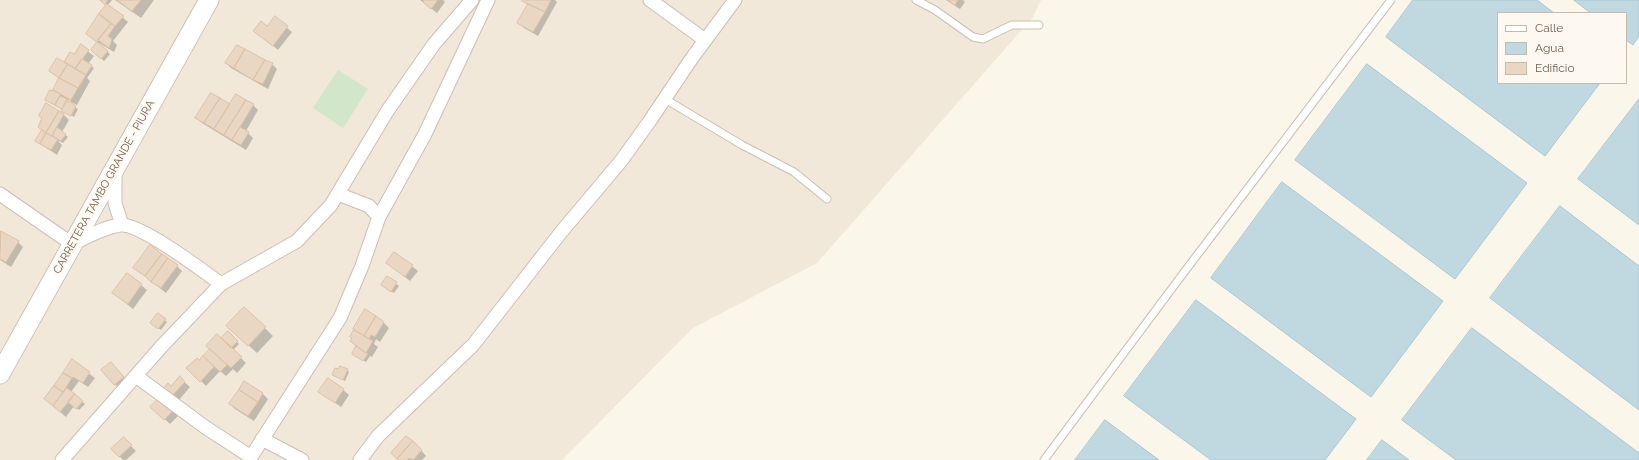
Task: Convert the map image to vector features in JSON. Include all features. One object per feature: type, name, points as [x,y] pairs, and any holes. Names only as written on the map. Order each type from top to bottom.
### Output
[{"type":"main road","name":"CARRETERA TAMBO GRANDE - PIURA","points":[[0,374],[209,0]]},
{"type":"street","points":[[62,460],[136,376],[221,284],[297,241],[331,205],[388,110],[434,44],[472,0]]},
{"type":"street","points":[[136,376],[250,459],[340,318],[362,266],[379,217],[425,134],[488,0]]},
{"type":"street","points":[[650,0],[705,40]]},
{"type":"street","points":[[360,460],[378,436],[473,344],[562,231],[621,161],[705,40],[735,0]]},
{"type":"street","points":[[116,166],[116,203],[122,225]]},
{"type":"street","points":[[0,194],[72,244],[112,226],[122,225],[144,232],[186,258],[221,284]]},
{"type":"street","points":[[338,194],[369,206],[379,217]]},
{"type":"street","points":[[262,439],[302,460]]},
{"type":"lane","points":[[916,0],[935,10],[973,37],[983,39],[1012,25],[1039,25]]},
{"type":"lane","points":[[1044,460],[1185,271],[1391,0]]},
{"type":"lane","points":[[665,99],[742,145],[794,172],[827,199]]},
{"type":"shaded area","points":[[0,0],[1041,0],[1033,17],[817,263],[693,328],[562,460],[0,460]]},
{"type":"green space","points":[[338,70],[368,89],[343,128],[313,108]]},
{"type":"water","points":[[1413,0],[1537,0],[1553,12],[1497,12],[1497,84],[1599,84],[1545,156],[1386,37]]},
{"type":"water","points":[[1574,0],[1639,0],[1639,36],[1633,45],[1627,41],[1627,12],[1590,12]]},
{"type":"water","points":[[1367,64],[1527,183],[1455,279],[1295,160]]},
{"type":"water","points":[[1639,99],[1639,225],[1578,179]]},
{"type":"water","points":[[1282,182],[1443,301],[1371,397],[1211,278]]},
{"type":"water","points":[[1560,206],[1639,266],[1639,410],[1490,298]]},
{"type":"water","points":[[1196,300],[1356,419],[1325,460],[1211,460],[1124,396]]},
{"type":"water","points":[[1472,328],[1639,453],[1639,460],[1456,460],[1402,420]]},
{"type":"water","points":[[1105,420],[1159,460],[1075,460]]},
{"type":"water","points":[[1382,440],[1409,460],[1367,460]]},
{"type":"building","points":[[100,0],[108,0],[105,4]]},
{"type":"building","points":[[117,0],[141,0],[132,11]]},
{"type":"building","points":[[424,0],[438,0],[431,9],[423,2]]},
{"type":"building","points":[[551,0],[545,12],[522,1]]},
{"type":"building","points":[[948,0],[958,0],[955,5]]},
{"type":"building","points":[[107,4],[124,16],[115,26],[99,14]]},
{"type":"building","points":[[528,4],[545,12],[533,32],[517,23]]},
{"type":"building","points":[[99,14],[111,24],[97,42],[86,34]]},
{"type":"building","points":[[275,16],[288,26],[273,46],[253,31],[261,21],[267,26]]},
{"type":"building","points":[[111,24],[115,26],[108,36],[112,39],[109,48],[98,40]]},
{"type":"building","points":[[97,42],[108,51],[101,59],[91,50]]},
{"type":"building","points":[[81,44],[89,50],[75,69],[64,62],[70,52],[74,54]]},
{"type":"building","points":[[237,45],[245,49],[234,68],[225,63]]},
{"type":"building","points":[[245,49],[265,60],[253,80],[234,68]]},
{"type":"building","points":[[57,58],[68,64],[59,78],[49,71]]},
{"type":"building","points":[[82,59],[92,65],[86,75],[75,69]]},
{"type":"building","points":[[265,60],[273,63],[263,84],[253,80]]},
{"type":"building","points":[[68,64],[86,75],[78,88],[59,78]]},
{"type":"building","points":[[59,78],[78,88],[71,100],[53,90]]},
{"type":"building","points":[[50,90],[61,94],[55,105],[45,100]]},
{"type":"building","points":[[211,93],[220,98],[204,123],[195,118]]},
{"type":"building","points":[[236,94],[246,100],[224,135],[214,129]]},
{"type":"building","points":[[60,96],[67,99],[62,109],[55,105]]},
{"type":"building","points":[[220,98],[230,104],[214,129],[204,123]]},
{"type":"building","points":[[69,99],[71,100],[70,102],[76,106],[71,116],[61,111],[66,101],[68,102]]},
{"type":"building","points":[[246,100],[254,104],[232,140],[224,135]]},
{"type":"building","points":[[46,103],[59,111],[46,133],[38,127],[42,118],[39,116]]},
{"type":"building","points":[[59,111],[64,114],[52,136],[46,133]]},
{"type":"building","points":[[57,127],[66,134],[61,141],[52,136]]},
{"type":"building","points":[[240,127],[249,132],[241,145],[232,140]]},
{"type":"building","points":[[42,130],[46,133],[40,144],[35,141]]},
{"type":"building","points":[[46,133],[58,139],[51,150],[40,144]]},
{"type":"building","points":[[1,231],[19,241],[6,262],[0,259]]},
{"type":"building","points":[[150,245],[162,254],[145,276],[133,268]]},
{"type":"building","points":[[394,252],[413,265],[405,277],[386,263]]},
{"type":"building","points":[[162,254],[168,258],[151,282],[145,276]]},
{"type":"building","points":[[168,258],[178,265],[161,288],[151,282]]},
{"type":"building","points":[[127,273],[142,284],[128,304],[112,293]]},
{"type":"building","points":[[387,276],[397,282],[391,292],[381,285]]},
{"type":"building","points":[[244,307],[266,327],[248,346],[226,326]]},
{"type":"building","points":[[365,309],[376,316],[364,336],[353,329]]},
{"type":"building","points":[[158,313],[166,319],[158,329],[150,323]]},
{"type":"building","points":[[376,316],[384,322],[375,337],[371,335],[369,339],[364,336]]},
{"type":"building","points":[[354,330],[373,341],[366,353],[350,341],[352,338],[350,337]]},
{"type":"building","points":[[228,331],[238,341],[231,348],[221,338]]},
{"type":"building","points":[[217,334],[242,357],[231,368],[206,346]]},
{"type":"building","points":[[356,346],[368,354],[363,361],[352,354]]},
{"type":"building","points":[[210,349],[227,365],[220,372],[203,356]]},
{"type":"building","points":[[203,356],[214,367],[200,382],[186,368],[197,358],[199,360]]},
{"type":"building","points":[[72,359],[90,372],[83,383],[63,373]]},
{"type":"building","points":[[111,362],[124,377],[114,385],[101,370]]},
{"type":"building","points":[[340,366],[348,369],[343,380],[332,375],[335,368],[338,369]]},
{"type":"building","points":[[63,373],[72,378],[63,392],[54,386]]},
{"type":"building","points":[[180,376],[185,382],[172,396],[163,389],[168,383],[171,386]]},
{"type":"building","points":[[328,378],[344,389],[335,403],[318,392]]},
{"type":"building","points":[[244,381],[263,393],[258,402],[239,390]]},
{"type":"building","points":[[54,386],[63,392],[53,406],[44,399]]},
{"type":"building","points":[[67,388],[75,394],[60,412],[53,406]]},
{"type":"building","points":[[239,390],[258,402],[248,416],[229,404]]},
{"type":"building","points":[[75,394],[83,401],[76,409],[68,402]]},
{"type":"building","points":[[160,397],[174,410],[164,420],[150,407]]},
{"type":"building","points":[[406,436],[413,441],[397,459],[391,453]]},
{"type":"building","points":[[124,437],[132,445],[119,457],[111,449]]},
{"type":"building","points":[[413,441],[422,450],[413,460],[409,458],[407,460],[397,459]]}]
